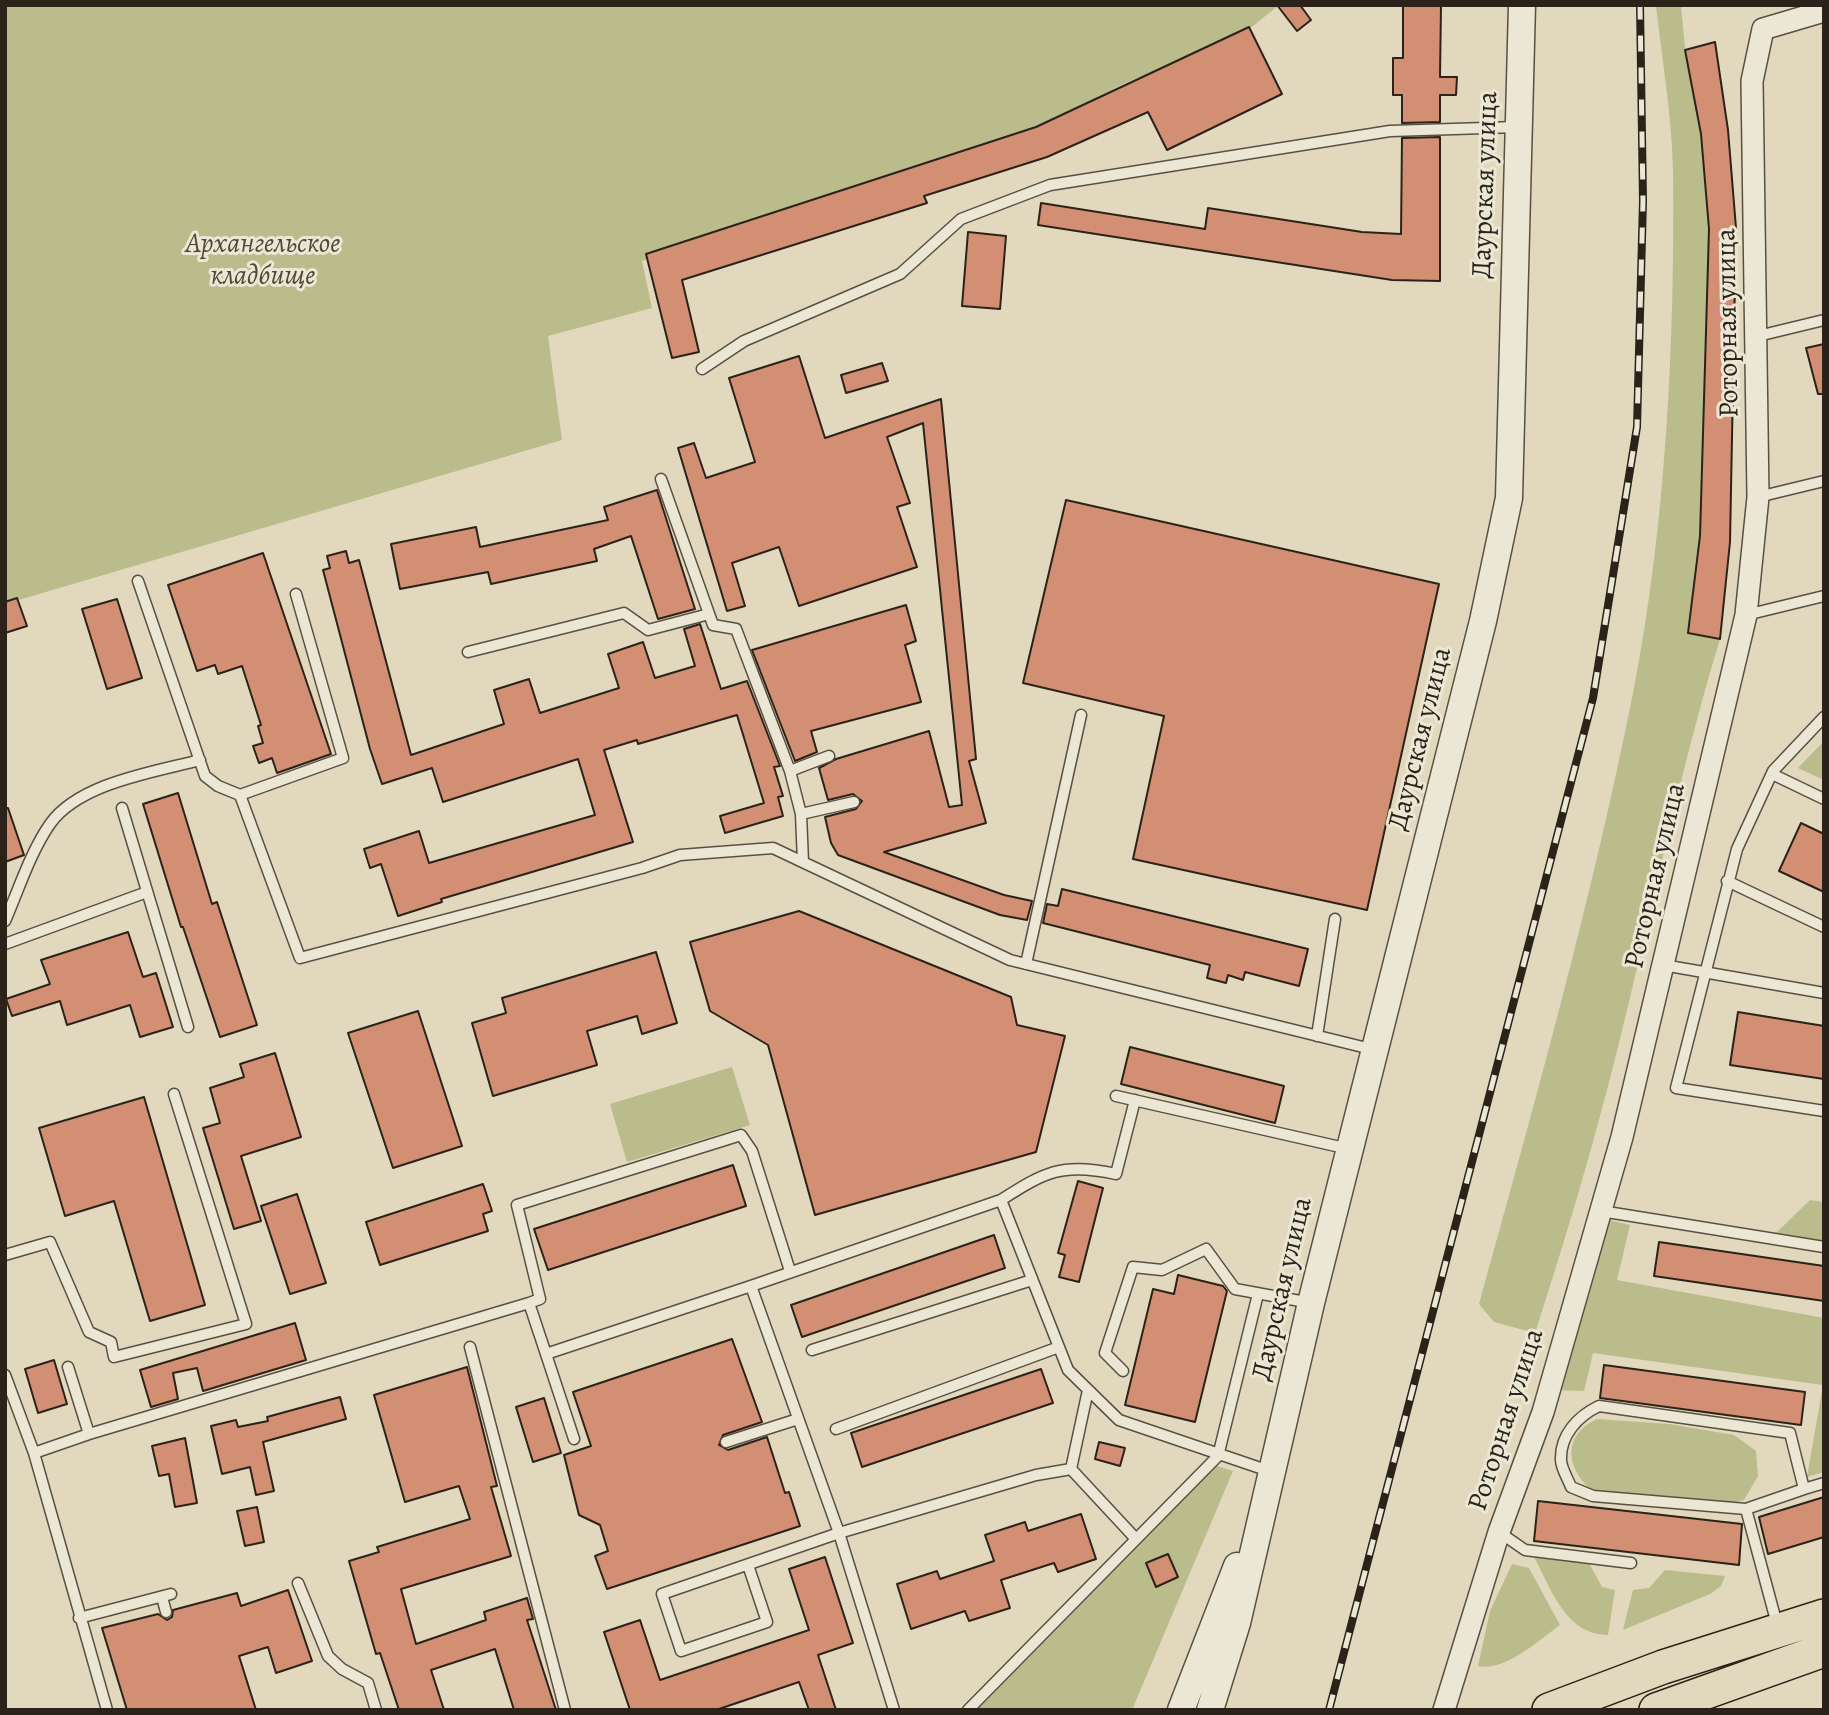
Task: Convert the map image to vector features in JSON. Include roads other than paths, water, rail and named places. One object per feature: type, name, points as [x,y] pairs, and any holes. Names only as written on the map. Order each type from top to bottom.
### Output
[{"type":"main road","points":[[1549,1710],[1663,1667],[1824,1616]]},
{"type":"main road","points":[[1656,1710],[1824,1650]]},
{"type":"street","name":"Даурская улица","points":[[1210,1710],[1237,1623],[1311,1303],[1485,612],[1510,498],[1522,5]]},
{"type":"street","name":"Роторная улица","points":[[1444,1710],[1499,1532],[1543,1412],[1622,1137],[1746,615],[1758,497],[1758,336],[1752,81],[1763,29],[1824,11]]},
{"type":"street","name":"Даурская улица","points":[[1181,1710],[1273,1473]]},
{"type":"street","points":[[1233,1710],[1230,1695],[1237,1623]]},
{"type":"lane","points":[[702,369],[744,341],[900,274],[961,219],[1050,185],[1390,131],[1519,127]]},
{"type":"lane","points":[[1758,336],[1824,320]]},
{"type":"lane","points":[[661,480],[713,625],[736,629],[770,727],[790,771],[801,814],[803,862]]},
{"type":"lane","points":[[1758,497],[1824,481]]},
{"type":"lane","points":[[138,581],[205,776],[218,786],[240,795],[343,758],[296,594]]},
{"type":"lane","points":[[1746,615],[1824,596]]},
{"type":"lane","points":[[468,652],[624,613],[648,630],[709,614]]},
{"type":"lane","points":[[1026,964],[1081,715]]},
{"type":"lane","points":[[1824,717],[1772,774],[1737,849],[1676,1088],[1824,1111]]},
{"type":"lane","points":[[790,771],[829,756]]},
{"type":"lane","points":[[5,921],[30,860],[51,822],[80,797],[128,779],[200,760]]},
{"type":"lane","points":[[1772,774],[1824,799]]},
{"type":"lane","points":[[240,795],[300,958],[642,868],[680,855],[773,848],[1010,960],[1375,1050]]},
{"type":"lane","points":[[801,814],[854,802]]},
{"type":"lane","points":[[122,808],[188,1027]]},
{"type":"lane","points":[[1727,881],[1824,927]]},
{"type":"lane","points":[[5,944],[147,892]]},
{"type":"lane","points":[[1317,1036],[1335,919]]},
{"type":"lane","points":[[1663,965],[1824,993]]},
{"type":"lane","points":[[5,1255],[50,1242],[89,1332],[111,1342],[114,1357],[246,1324],[174,1094]]},
{"type":"lane","points":[[1116,1096],[1349,1149]]},
{"type":"lane","points":[[545,1354],[1001,1200],[1043,1174],[1074,1168],[1116,1174],[1135,1100]]},
{"type":"lane","points":[[34,1453],[89,1434],[540,1299],[517,1205],[741,1135],[752,1151],[790,1272]]},
{"type":"lane","points":[[1001,1200],[1069,1370],[1088,1390],[1119,1420],[1273,1473]]},
{"type":"lane","points":[[1601,1211],[1824,1247]]},
{"type":"lane","points":[[1123,1371],[1105,1353],[1133,1267],[1162,1270],[1206,1249],[1235,1289],[1311,1303]]},
{"type":"lane","points":[[812,1350],[1032,1280]]},
{"type":"lane","points":[[751,1286],[839,1533],[894,1710]]},
{"type":"lane","points":[[968,1710],[1218,1456],[1258,1294]]},
{"type":"lane","points":[[529,1303],[574,1439]]},
{"type":"lane","points":[[470,1347],[565,1710]]},
{"type":"lane","points":[[836,1429],[1059,1348]]},
{"type":"lane","points":[[68,1367],[89,1434]]},
{"type":"lane","points":[[5,1375],[34,1453],[107,1710]]},
{"type":"lane","points":[[1071,1469],[1088,1390]]},
{"type":"lane","points":[[1804,1489],[1790,1433],[1599,1406],[1581,1415],[1567,1434],[1561,1461],[1571,1487],[1593,1496],[1746,1509],[1824,1483]]},
{"type":"lane","points":[[726,1442],[798,1419]]},
{"type":"lane","points":[[1071,1469],[1136,1539]]},
{"type":"lane","points":[[748,1565],[767,1622],[681,1651],[662,1594],[839,1533],[1036,1475],[1071,1469]]},
{"type":"lane","points":[[1746,1509],[1779,1630]]},
{"type":"lane","points":[[1499,1532],[1525,1550],[1631,1563]]},
{"type":"lane","points":[[298,1583],[328,1656],[342,1669],[368,1683],[376,1710]]},
{"type":"lane","points":[[79,1618],[166,1595],[166,1612]]},
{"type":"railway","points":[[1329,1710],[1593,698],[1637,427],[1643,201],[1640,5]]},
{"type":"park label","name":"Архангельское кладбище","points":[[263,261]]}]
